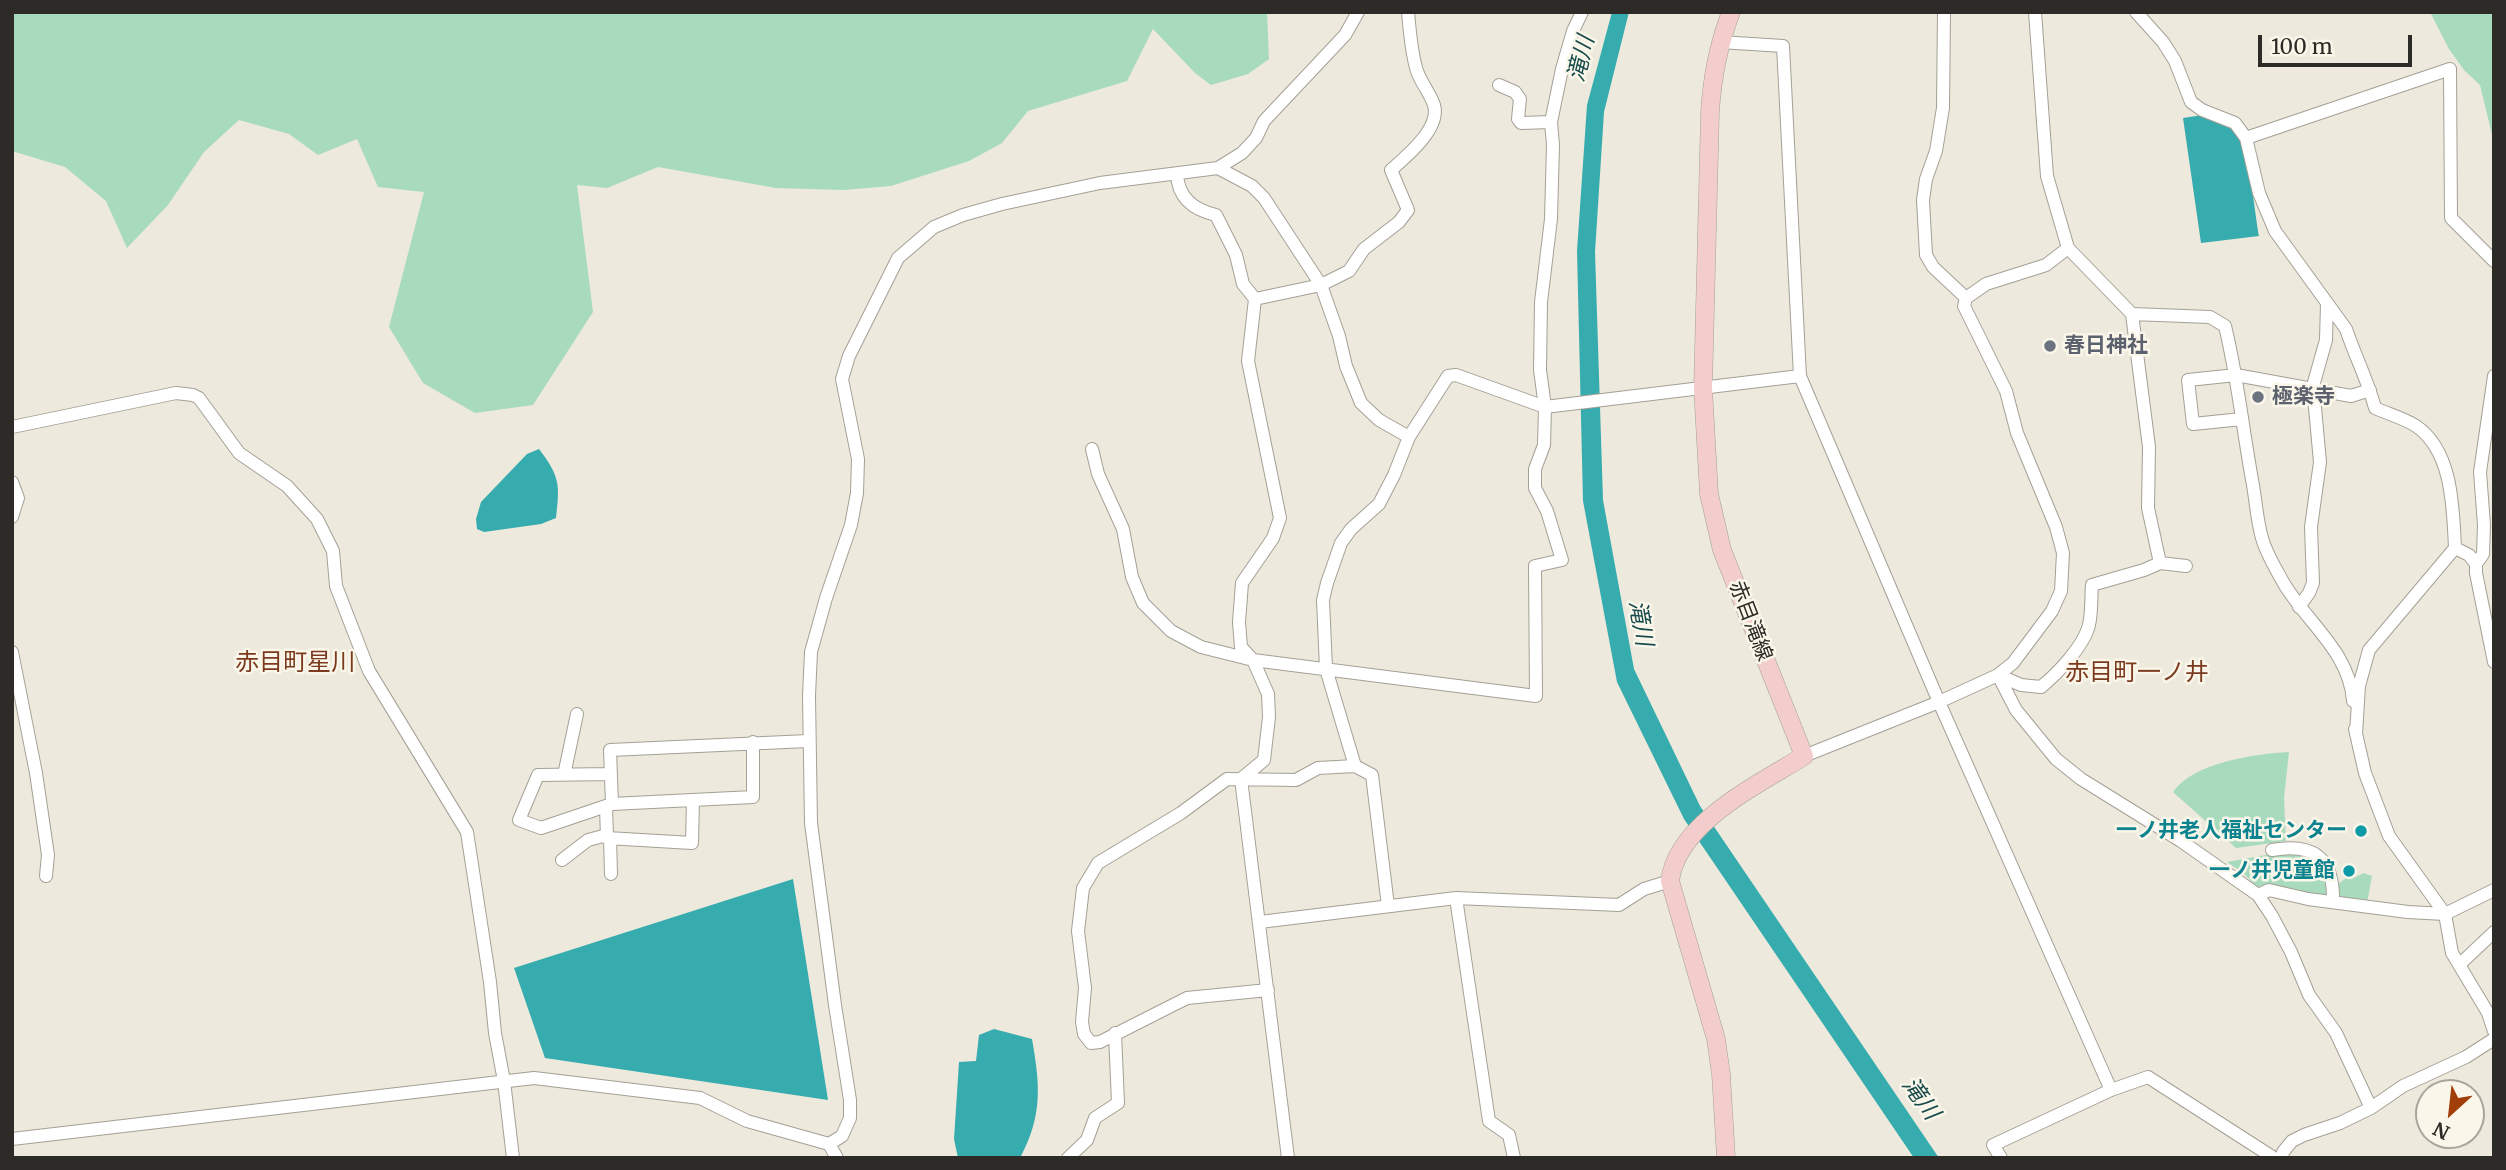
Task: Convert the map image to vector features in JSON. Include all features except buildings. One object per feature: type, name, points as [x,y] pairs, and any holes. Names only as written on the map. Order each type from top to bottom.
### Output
[{"type":"main road","name":"赤目滝線","points":[[1731,12],[1712,76],[1703,388],[1709,494],[1723,550],[1804,756]]},
{"type":"main road","points":[[1726,1158],[1716,1039],[1670,881],[1672,868],[1681,851],[1713,813],[1804,756]]},
{"type":"street","points":[[829,1144],[842,1136],[850,1118],[850,1100],[813,835],[808,741],[811,652],[851,525],[857,493],[858,459],[842,379],[849,356],[898,258],[934,227],[962,215],[1100,183],[1218,168],[1242,153],[1256,138],[1264,121],[1345,35],[1358,12]]},
{"type":"street","points":[[1255,299],[1321,285],[1349,271],[1364,249],[1399,222],[1408,210],[1391,170],[1415,149],[1434,121],[1436,110],[1418,73],[1412,51],[1408,12]]},
{"type":"street","points":[[1093,449],[1098,474],[1123,529],[1132,577],[1143,603],[1171,631],[1201,647],[1253,660],[1536,696],[1535,566],[1562,560],[1547,511],[1535,488],[1535,469],[1544,445],[1545,407],[1540,370],[1541,302],[1551,219],[1551,122],[1562,69],[1573,31],[1582,12]]},
{"type":"street","points":[[1944,12],[1944,108],[1936,151],[1924,190],[1926,255],[1933,267],[1966,298]]},
{"type":"street","points":[[2035,12],[2047,176],[2068,248],[2132,313],[2149,447],[2148,508],[2160,563]]},
{"type":"street","points":[[2136,12],[2163,42],[2175,61],[2191,102],[2202,110],[2235,123],[2246,138],[2259,193],[2275,231],[2346,329],[2375,408],[2416,426],[2440,456],[2446,471],[2455,548],[2369,650],[2359,686],[2356,734]]},
{"type":"street","points":[[1720,42],[1783,46],[1800,376],[1939,702],[2111,1090]]},
{"type":"street","points":[[2246,138],[2450,69],[2451,218],[2494,261]]},
{"type":"street","points":[[1499,85],[1515,92],[1520,99],[1518,119],[1521,123],[1551,122]]},
{"type":"street","points":[[1218,168],[1252,186],[1264,198],[1321,285],[1339,336],[1346,366],[1361,404],[1379,420],[1409,437]]},
{"type":"street","points":[[1177,174],[1178,187],[1196,210],[1216,215],[1236,255],[1243,284],[1255,299],[1248,361],[1280,518],[1273,538],[1242,583],[1239,622],[1241,647],[1253,660],[1268,694],[1269,717],[1264,760],[1241,779]]},
{"type":"street","points":[[1804,756],[1939,702],[1998,675],[2013,663],[2052,611],[2062,591],[2063,553],[2056,527],[2017,433],[2006,391],[1964,306],[1966,298],[1986,284],[2046,265],[2068,248]]},
{"type":"street","points":[[2300,607],[2312,583],[2311,527],[2320,462],[2314,389],[2326,340],[2327,304]]},
{"type":"street","points":[[2132,313],[2210,317],[2225,326],[2236,375],[2262,540],[2300,607],[2339,657],[2353,694],[2356,734],[2365,773],[2389,836],[2445,914],[2452,953],[2488,1013],[2493,1030],[2466,1057],[2403,1086],[2371,1108],[2340,1123],[2292,1141],[2283,1152],[2282,1158]]},
{"type":"street","points":[[1355,766],[1326,669],[1323,600],[1327,583],[1341,543],[1351,529],[1379,504],[1409,437],[1448,376],[1456,375],[1545,407],[1800,376]]},
{"type":"street","points":[[2242,419],[2193,424],[2188,380],[2236,375],[2351,396],[2370,390]]},
{"type":"street","points":[[2476,564],[2483,554],[2480,472],[2494,376]]},
{"type":"street","points":[[12,427],[176,393],[193,395],[203,402],[239,453],[286,486],[317,519],[332,551],[336,586],[369,671],[467,832],[491,982],[495,1033],[513,1158]]},
{"type":"street","points":[[12,482],[18,498],[12,517]]},
{"type":"street","points":[[2484,525],[2494,537]]},
{"type":"street","points":[[2455,548],[2469,555],[2476,564],[2494,662]]},
{"type":"street","points":[[1998,675],[2021,685],[2041,687],[2053,678],[2074,652],[2089,627],[2092,584],[2160,563],[2186,566]]},
{"type":"street","points":[[12,652],[36,773],[48,855],[46,876]]},
{"type":"street","points":[[1998,675],[2016,710],[2056,759],[2081,779],[2181,841],[2258,895],[2285,940],[2309,995],[2336,1033],[2371,1108]]},
{"type":"street","points":[[565,775],[577,714]]},
{"type":"street","points":[[611,874],[608,837],[610,750],[808,741]]},
{"type":"street","points":[[611,774],[538,775],[519,820],[541,828],[609,805],[753,797],[753,742]]},
{"type":"street","points":[[1268,990],[1187,998],[1100,1042],[1091,1043],[1084,1034],[1082,1022],[1085,988],[1078,931],[1083,888],[1098,863],[1181,813],[1227,779],[1296,780],[1318,768],[1355,766],[1372,775],[1388,906]]},
{"type":"street","points":[[1241,779],[1289,1158]]},
{"type":"street","points":[[562,860],[588,840],[608,837],[692,843],[693,800]]},
{"type":"street","points":[[2272,850],[2289,847],[2307,850],[2325,863],[2331,875],[2333,901]]},
{"type":"street","points":[[1260,922],[1456,898],[1619,905],[1644,888],[1670,881]]},
{"type":"street","points":[[2258,895],[2269,890],[2308,899],[2445,914],[2494,890]]},
{"type":"street","points":[[1456,898],[1489,1121],[1509,1135],[1514,1158]]},
{"type":"street","points":[[2459,965],[2494,932]]},
{"type":"street","points":[[1068,1158],[1087,1140],[1095,1118],[1118,1103],[1115,1033]]},
{"type":"street","points":[[2001,1158],[1993,1145],[2111,1090],[2148,1077],[2274,1158]]},
{"type":"street","points":[[12,1139],[534,1078],[700,1098],[747,1121],[829,1144],[837,1158]]},
{"type":"green space","points":[[12,12],[1267,12],[1269,59],[1248,74],[1211,85],[1195,73],[1153,29],[1127,81],[1028,111],[1002,143],[969,161],[891,186],[843,190],[776,188],[658,167],[607,188],[577,185],[593,312],[533,405],[475,413],[423,383],[389,327],[424,192],[378,187],[357,139],[318,155],[289,134],[239,120],[204,152],[168,205],[127,248],[106,201],[65,167],[12,151]]},
{"type":"green space","points":[[2430,12],[2494,12],[2494,143],[2480,85],[2464,70],[2449,49]]},
{"type":"green space","points":[[2289,752],[2284,798],[2286,841],[2236,848],[2173,792],[2195,773],[2210,767],[2243,758]]},
{"type":"green space","points":[[2288,851],[2308,857],[2319,865],[2325,877],[2328,897],[2260,890],[2227,862]]},
{"type":"green space","points":[[2364,873],[2372,876],[2367,903],[2336,898],[2337,885],[2346,878],[2351,879]]},
{"type":"water","points":[[1612,12],[1629,12],[1604,112],[1595,252],[1603,500],[1634,669],[1700,806],[1939,1158],[1914,1158],[1684,819],[1617,682],[1583,501],[1577,251],[1587,105]]},
{"type":"water","points":[[2203,115],[2229,124],[2236,131],[2250,176],[2259,236],[2201,243],[2183,118]]},
{"type":"water","points":[[539,449],[557,481],[556,518],[541,524],[484,532],[477,529],[476,519],[481,502],[527,454]]},
{"type":"water","points":[[793,879],[828,1100],[545,1058],[514,968]]},
{"type":"water","points":[[994,1029],[1032,1039],[1038,1086],[1033,1128],[1020,1158],[958,1158],[954,1139],[959,1062],[976,1061],[979,1035]]},
{"type":"place","name":"春日神社","points":[[2050,346]]},
{"type":"place","name":"極楽寺","points":[[2258,397]]},
{"type":"place","name":"一ノ井老人福祉センター","points":[[2361,831]]},
{"type":"place","name":"一ノ井児童館","points":[[2349,871]]},
{"type":"district","name":"赤目町星川","points":[[295,663]]},
{"type":"district","name":"赤目町一ノ井","points":[[2137,673]]},
{"type":"water label","name":"滝川","points":[[1582,59]]},
{"type":"water label","name":"滝川","points":[[1640,623]]},
{"type":"water label","name":"滝川","points":[[1920,1099]]}]
